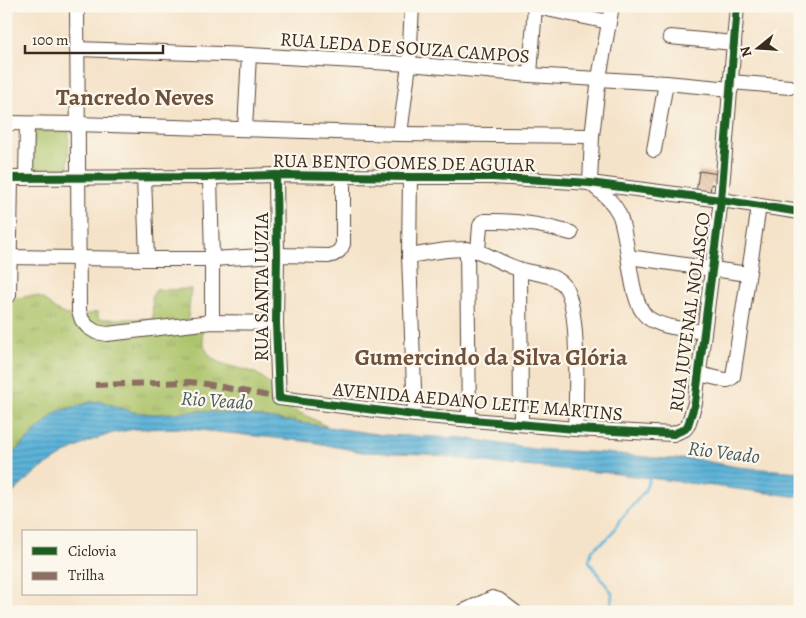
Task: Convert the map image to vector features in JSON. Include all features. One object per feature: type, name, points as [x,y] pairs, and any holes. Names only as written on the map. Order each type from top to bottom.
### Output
[{"type":"street","points":[[77,6],[78,258],[79,311],[82,320],[96,332],[107,334],[212,322],[276,323]]},
{"type":"street","points":[[400,134],[409,64],[412,6]]},
{"type":"street","points":[[530,75],[534,6],[609,22]]},
{"type":"street","points":[[612,6],[599,78],[592,136],[590,183],[610,201],[618,213],[629,257],[633,288],[646,317],[665,325],[703,332]]},
{"type":"street","name":"RUA JUVENAL NOLASCO","points":[[673,434],[685,429],[688,425],[695,403],[721,200],[737,6]]},
{"type":"street","points":[[670,37],[734,43]]},
{"type":"street","name":"RUA LEDA DE SOUZA CAMPOS","points":[[77,49],[249,55],[409,64],[530,75],[666,83],[790,87]]},
{"type":"street","points":[[245,129],[249,55]]},
{"type":"street","points":[[654,150],[666,83]]},
{"type":"street","points":[[6,123],[400,134],[592,136]]},
{"type":"street","points":[[26,178],[27,124]]},
{"type":"street","name":"RUA BENTO GOMES DE AGUIAR","points":[[9,178],[276,175],[493,177],[590,183],[800,212]]},
{"type":"street","name":"RUA SANTA LUZIA","points":[[276,175],[276,323],[279,398]]},
{"type":"street","points":[[144,177],[147,259]]},
{"type":"street","points":[[210,177],[212,322]]},
{"type":"street","points":[[8,257],[212,259],[277,255],[334,255],[342,249],[343,244],[343,177]]},
{"type":"street","points":[[410,177],[409,256],[415,415]]},
{"type":"street","points":[[9,178],[9,295]]},
{"type":"street","points":[[699,374],[725,380],[733,377],[758,206]]},
{"type":"street","points":[[469,420],[472,250],[482,222],[549,226],[571,233]]},
{"type":"street","points":[[409,256],[448,250],[472,250],[520,270],[553,278],[561,282],[567,289],[572,305],[577,378],[575,429]]},
{"type":"street","points":[[629,257],[748,274]]},
{"type":"street","points":[[520,270],[521,424]]},
{"type":"street","name":"AVENIDA AEDANO LEITE MARTINS","points":[[279,398],[469,420],[575,429],[673,434]]},
{"type":"street","points":[[462,612],[492,598],[499,600],[514,612]]},
{"type":"green space","points":[[34,131],[69,131],[68,169],[32,169]]},
{"type":"green space","points":[[191,289],[187,329],[202,329],[204,344],[211,357],[220,363],[255,373],[269,384],[278,398],[288,407],[328,427],[239,414],[201,411],[154,414],[132,412],[100,401],[57,412],[6,460],[6,300],[37,296],[53,308],[69,315],[98,312],[98,319],[153,319],[152,296],[156,290]]},
{"type":"water","name":"Rio Veado","points":[[100,401],[132,412],[154,414],[201,411],[239,414],[383,435],[463,438],[533,449],[667,459],[694,459],[737,467],[800,472],[800,497],[610,473],[509,465],[425,454],[362,452],[312,442],[180,428],[135,429],[113,433],[90,441],[37,471],[6,499],[6,460],[56,412]]},
{"type":"building","points":[[699,171],[719,174],[718,185],[711,184],[710,195],[696,193]]},
{"type":"waterway","points":[[611,612],[612,593],[589,561],[592,550],[609,537],[621,519],[644,492],[651,475]]},
{"type":"marked path","points":[[95,385],[189,382],[279,398]]},
{"type":"cycle path","points":[[276,175],[276,323],[279,398],[415,415],[575,429],[673,434],[685,429],[688,425],[695,403],[721,200],[737,6]]},
{"type":"cycle path","points":[[6,178],[276,175],[493,177],[590,183],[800,212]]},
{"type":"district","name":"Tancredo Neves","points":[[135,97]]},
{"type":"district","name":"Gumercindo da Silva Glória","points":[[491,357]]}]
